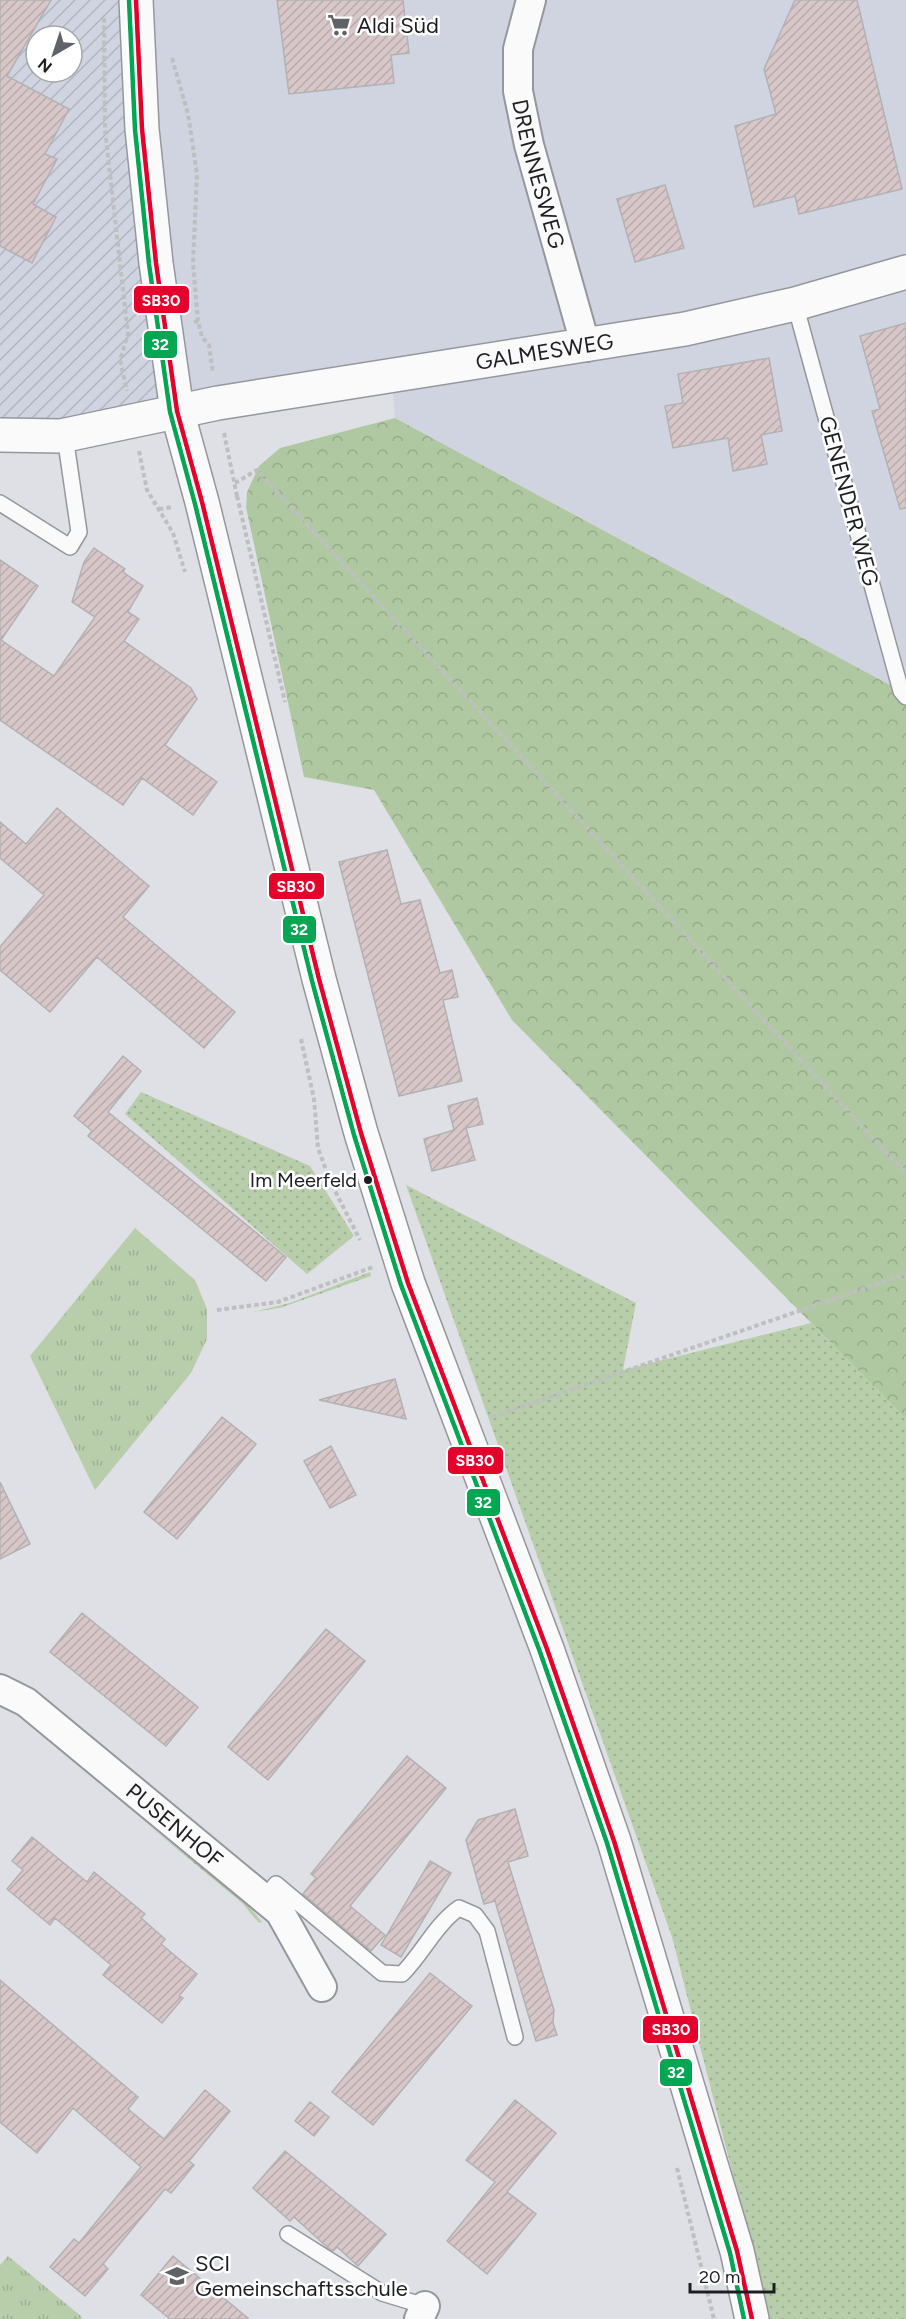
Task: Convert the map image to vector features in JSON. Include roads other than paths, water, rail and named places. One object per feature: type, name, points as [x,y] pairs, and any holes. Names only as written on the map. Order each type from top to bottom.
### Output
[{"type":"main road","points":[[136,0],[142,129],[156,263],[177,411],[202,502],[319,979],[358,1122],[408,1283],[478,1423],[547,1649],[614,1841],[737,2251],[752,2319]]},
{"type":"main road","name":"GALMESWEG","points":[[177,411],[586,347],[685,329],[795,304],[906,272]]},
{"type":"main road","points":[[2,441],[65,436],[177,411]]},
{"type":"street","name":"DRENNESWEG","points":[[531,0],[518,49],[518,91],[529,145],[586,347]]},
{"type":"street","name":"PUSENHOF","points":[[0,1689],[26,1702],[280,1912],[322,1987]]},
{"type":"lane","name":"GENENDER WEG","points":[[795,304],[901,691],[906,697]]},
{"type":"lane","points":[[0,503],[70,547],[79,532],[65,436]]},
{"type":"lane","points":[[264,1899],[276,1884],[382,1973],[402,1974],[418,1958],[444,1919],[459,1908],[475,1915],[487,1931],[515,2037]]},
{"type":"lane","points":[[288,2234],[382,2293],[422,2312]]},
{"type":"place","name":"Aldi Süd","points":[[339,25]]},
{"type":"place","name":"Im Meerfeld","points":[[368,1180]]},
{"type":"place","name":"SCI Gemeinschaftsschule","points":[[177,2276]]}]
